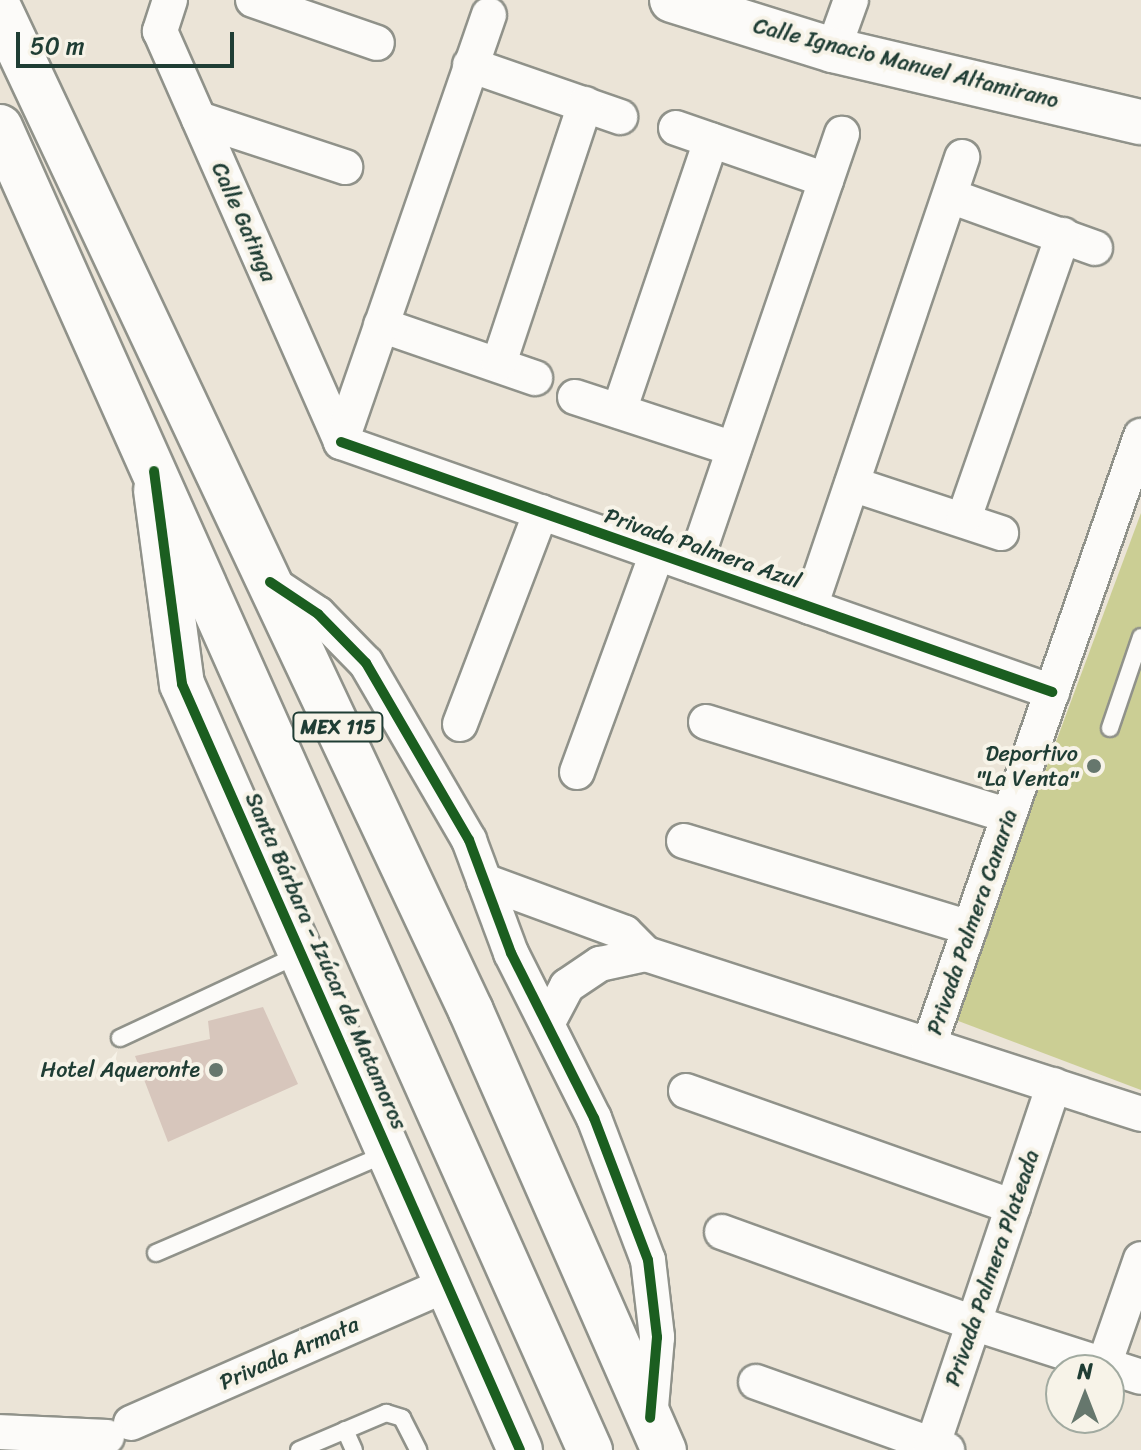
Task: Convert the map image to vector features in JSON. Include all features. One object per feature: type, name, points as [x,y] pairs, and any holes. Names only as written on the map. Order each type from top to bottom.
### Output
[{"type":"main road","name":"Calle Ignacio Manuel Altamirano","points":[[672,0],[833,50],[1141,122]]},
{"type":"main road","name":"MEX 115","points":[[0,10],[471,1011],[657,1434]]},
{"type":"main road","name":"MEX 115","points":[[0,127],[590,1450]]},
{"type":"main road","name":"Santa Bárbara - Izúcar de Matamoros","points":[[154,471],[182,684],[520,1450]]},
{"type":"street","name":"Calle Gatinga","points":[[170,0],[160,31],[341,442]]},
{"type":"street","points":[[253,0],[377,43]]},
{"type":"street","points":[[833,50],[851,0]]},
{"type":"street","points":[[341,442],[489,15]]},
{"type":"street","points":[[470,65],[620,117]]},
{"type":"street","points":[[499,363],[585,104]]},
{"type":"street","points":[[199,119],[345,167]]},
{"type":"street","points":[[676,128],[826,180]]},
{"type":"street","points":[[694,566],[842,134]]},
{"type":"street","points":[[619,411],[711,140]]},
{"type":"street","points":[[810,607],[962,157]]},
{"type":"street","points":[[950,196],[1095,248]]},
{"type":"street","points":[[964,518],[1063,235]]},
{"type":"street","points":[[381,325],[499,363],[535,378]]},
{"type":"street","points":[[575,397],[734,449]]},
{"type":"street","name":"Privada Palmera Canaria","points":[[929,1045],[1141,436]]},
{"type":"street","name":"Privada Palmera Azul","points":[[341,442],[1052,692]]},
{"type":"street","points":[[852,484],[964,518],[1001,533]]},
{"type":"street","points":[[460,724],[541,512]]},
{"type":"street","points":[[577,772],[657,553]]},
{"type":"street","points":[[270,582],[318,614],[366,663],[469,840],[511,953],[594,1118],[648,1260],[657,1337],[657,1434]]},
{"type":"street","points":[[706,722],[1009,816]]},
{"type":"street","points":[[684,841],[970,928]]},
{"type":"street","points":[[484,881],[625,933],[646,954],[1141,1114]]},
{"type":"street","points":[[547,1024],[567,986],[600,964],[646,954]]},
{"type":"street","name":"Privada Palmera Plateada","points":[[937,1448],[973,1323],[1054,1085]]},
{"type":"street","points":[[686,1091],[1013,1207]]},
{"type":"street","points":[[722,1232],[973,1323],[1070,1354]]},
{"type":"street","points":[[1108,1354],[1141,1259]]},
{"type":"street","name":"Privada Armata","points":[[0,1432],[119,1430],[447,1284]]},
{"type":"street","points":[[756,1382],[937,1448]]},
{"type":"lane","points":[[1110,728],[1141,637]]},
{"type":"lane","points":[[120,1038],[301,954]]},
{"type":"lane","points":[[156,1253],[389,1153]]},
{"type":"lane","points":[[299,1450],[377,1415],[394,1414],[407,1425],[418,1450]]},
{"type":"lane","points":[[345,1430],[354,1450]]},
{"type":"green space","name":"Deportivo \"La Venta\"","points":[[1141,513],[1141,1090],[953,1019]]},
{"type":"building","name":"Hotel Aqueronte","points":[[263,1007],[298,1084],[168,1142],[135,1056],[210,1039],[208,1021]]},
{"type":"cycle path","points":[[341,442],[1052,692]]},
{"type":"cycle path","points":[[154,471],[182,684],[520,1450]]},
{"type":"cycle path","points":[[270,582],[318,614],[366,663],[469,840],[511,953],[594,1118],[648,1260],[657,1337],[650,1418]]},
{"type":"place","name":"Deportivo \"La Venta\"","points":[[1094,766]]},
{"type":"place","name":"Hotel Aqueronte","points":[[216,1070]]}]
